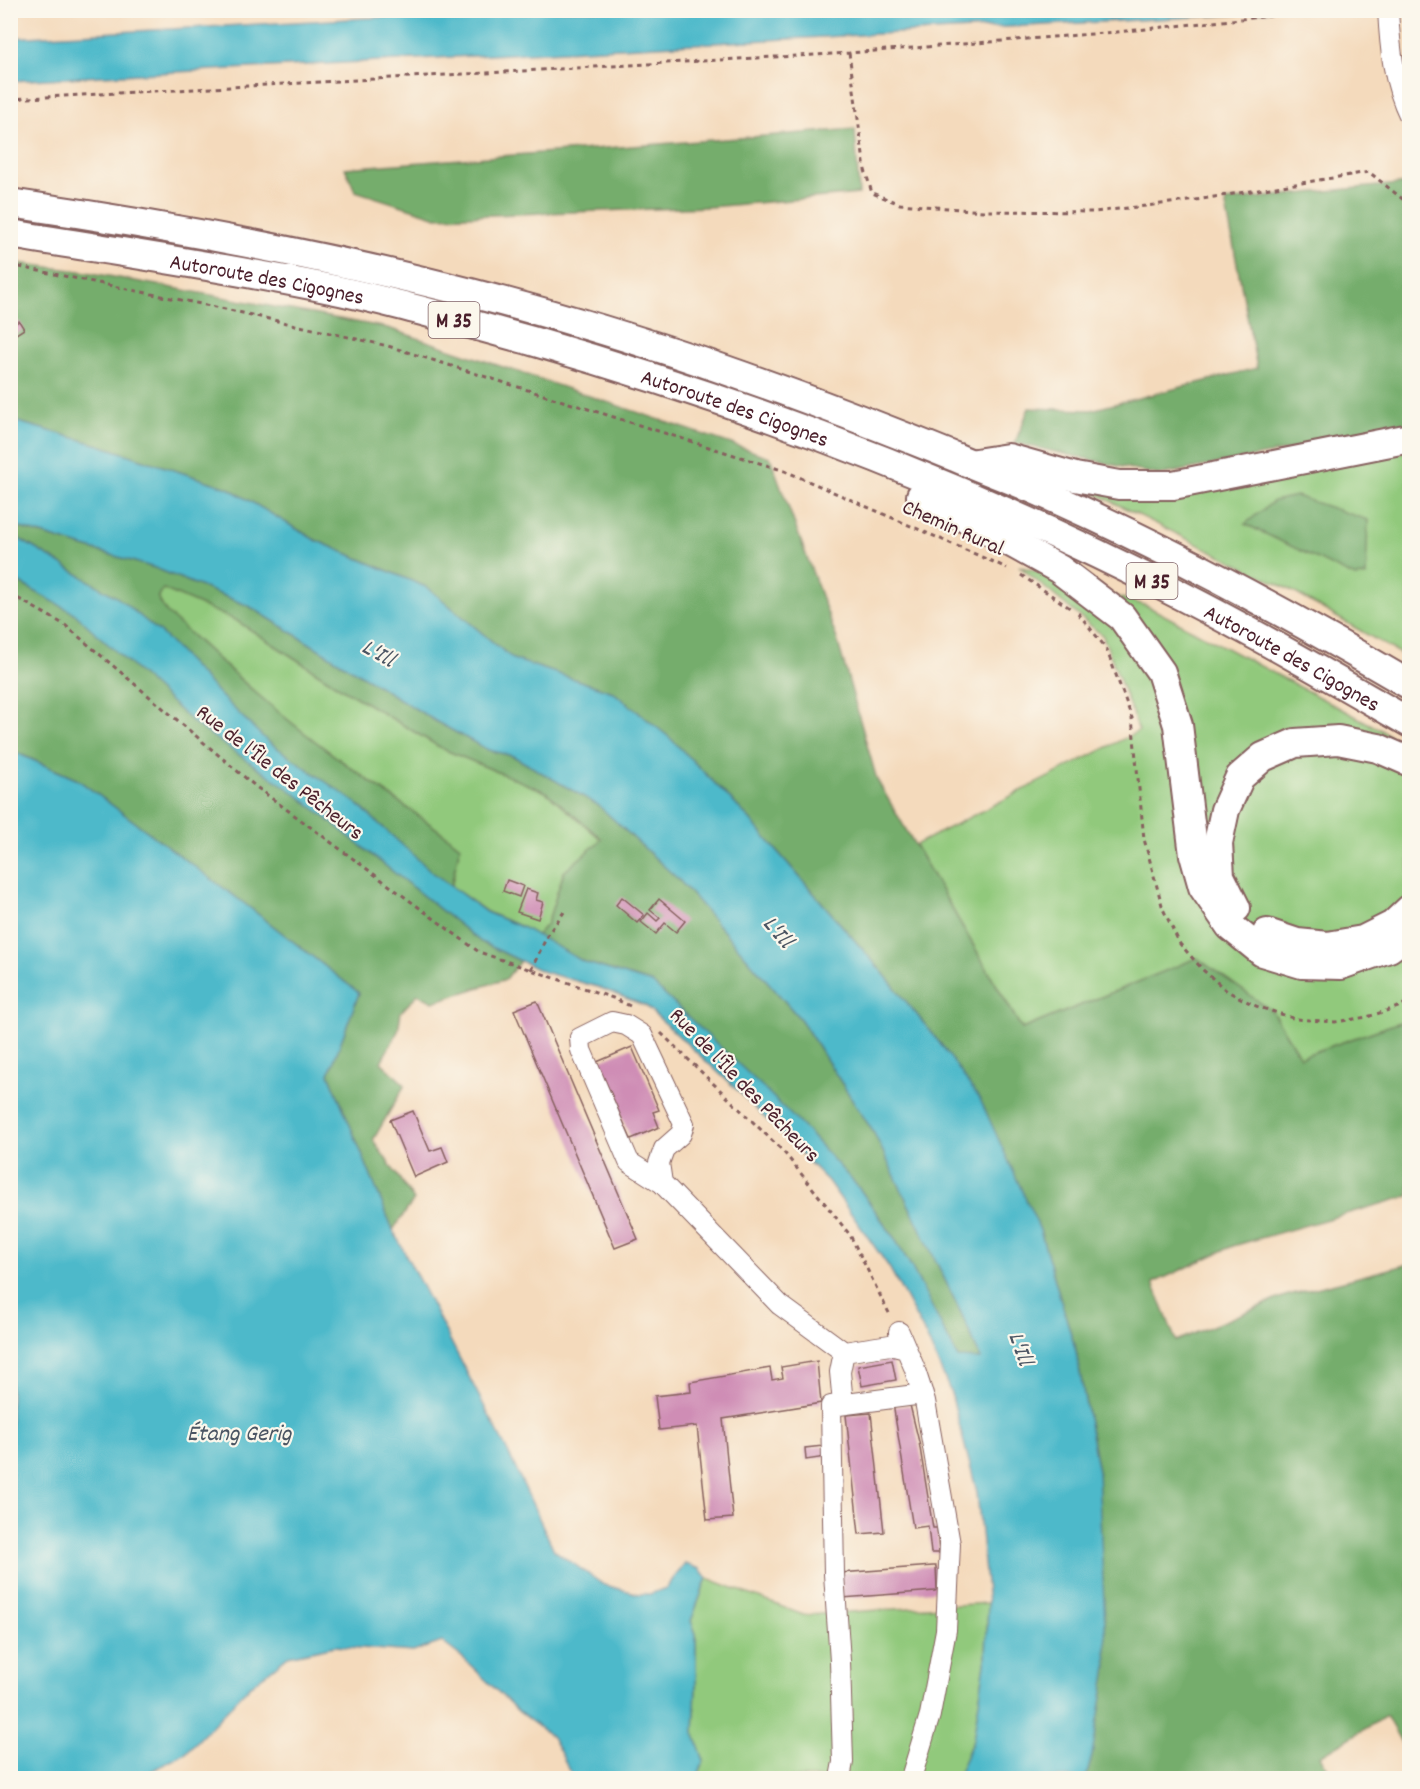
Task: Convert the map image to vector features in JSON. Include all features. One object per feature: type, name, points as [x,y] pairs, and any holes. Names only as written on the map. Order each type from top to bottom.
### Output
[{"type":"highway","name":"Autoroute des Cigognes","points":[[10,203],[113,218],[297,253],[447,288],[601,330],[764,382],[1031,488],[1188,562],[1310,627],[1410,685]]},
{"type":"highway","name":"Autoroute des Cigognes","points":[[10,234],[322,287],[441,316],[587,357],[753,411],[884,462],[1025,521],[1179,594],[1302,660],[1410,723]]},
{"type":"highway","points":[[970,464],[1008,458],[1075,477],[1119,485],[1173,485],[1410,438]]},
{"type":"highway","points":[[884,462],[911,492],[981,526],[1059,569],[1122,617],[1161,672],[1178,725],[1194,855],[1203,887],[1230,926],[1262,952],[1302,964],[1341,965],[1389,948],[1410,933]]},
{"type":"highway","points":[[1410,762],[1378,748],[1338,740],[1295,743],[1263,757],[1240,777],[1225,810],[1218,843],[1220,876],[1238,911],[1264,931],[1297,943],[1328,946],[1363,940],[1394,925],[1410,909]]},
{"type":"street","points":[[1388,13],[1389,47],[1393,72],[1398,91],[1410,117]]},
{"type":"street","points":[[662,1183],[659,1163],[664,1149],[681,1134],[684,1124],[642,1035],[626,1025],[612,1022],[580,1038],[581,1050],[630,1162],[662,1183],[780,1305],[844,1352],[902,1341],[923,1394],[950,1544],[946,1630],[930,1715],[911,1779]]},
{"type":"street","points":[[843,1404],[840,1372],[844,1352]]},
{"type":"street","points":[[840,1779],[843,1751],[834,1574],[831,1406],[923,1394]]},
{"type":"path","points":[[10,13],[51,10]]},
{"type":"path","points":[[10,99],[849,53],[1118,32],[1327,10]]},
{"type":"path","points":[[849,53],[865,170],[872,193],[900,204],[982,211],[1094,212],[1196,200],[1369,172],[1410,205]]},
{"type":"path","name":"Chemin Rural","points":[[10,265],[225,309],[388,346],[735,454],[795,476],[1015,571],[1078,613],[1106,648],[1132,718],[1144,839],[1163,909],[1180,944],[1203,970],[1237,996],[1256,1006],[1296,1019],[1335,1022],[1367,1017],[1410,1001]]},
{"type":"path","name":"Rue de l'Île des Pêcheurs","points":[[10,594],[65,626],[255,786],[479,952],[613,998],[638,1010]]},
{"type":"path","points":[[531,970],[548,934],[564,912]]},
{"type":"path","name":"Rue de l'Île des Pêcheurs","points":[[656,1028],[783,1151],[850,1235],[902,1341]]},
{"type":"green space","points":[[855,129],[859,194],[709,207],[437,217],[355,191],[345,168]]},
{"type":"green space","points":[[1409,183],[1409,427],[1159,475],[1015,443],[1029,408],[1091,410],[1257,368],[1225,201]]},
{"type":"green space","points":[[10,262],[87,272],[388,328],[770,457],[837,639],[877,780],[1022,1029],[1197,958],[1272,1011],[1300,1057],[1409,1019],[1409,1196],[1233,1246],[1153,1283],[1176,1341],[1285,1296],[1409,1264],[1409,1756],[1386,1716],[1320,1756],[1332,1778],[1086,1778],[1092,1756],[1098,1472],[1076,1351],[1040,1230],[943,1047],[883,973],[745,814],[669,737],[613,692],[513,659],[428,588],[315,540],[228,488],[99,445],[11,420]]},
{"type":"green space","points":[[1409,451],[1409,659],[1292,591],[1088,490]]},
{"type":"green space","points":[[1296,496],[1368,520],[1366,576],[1355,577],[1245,524],[1274,501]]},
{"type":"green space","points":[[10,525],[155,568],[249,606],[437,722],[488,750],[513,756],[598,805],[680,881],[801,1020],[874,1133],[981,1359],[958,1358],[911,1266],[859,1188],[808,1132],[652,983],[584,962],[536,936],[547,924],[564,872],[602,839],[546,792],[443,749],[341,688],[237,621],[163,589],[158,598],[166,612],[260,697],[336,757],[460,846],[451,886],[432,872],[356,803],[266,740],[163,635],[118,598],[11,534]]},
{"type":"green space","points":[[1019,566],[1147,606],[1383,731],[1409,752],[1409,1019],[1300,1057],[1272,1011],[1197,958],[1022,1029],[915,845],[1139,731],[1103,636]]},
{"type":"green space","points":[[11,578],[74,613],[196,725],[296,794],[481,942],[520,961],[506,979],[433,1002],[418,994],[401,1012],[398,1031],[381,1062],[405,1085],[373,1140],[414,1200],[393,1230],[329,1074],[359,993],[245,904],[78,780],[11,750]]},
{"type":"green space","points":[[163,588],[237,621],[341,688],[443,749],[546,792],[602,840],[564,872],[547,924],[536,936],[524,928],[487,912],[451,886],[460,846],[336,757],[260,697],[166,613],[158,598]]},
{"type":"green space","points":[[707,1578],[803,1615],[988,1603],[986,1658],[973,1740],[957,1778],[697,1778],[704,1761],[694,1733],[696,1634],[691,1621]]},
{"type":"water","points":[[510,10],[1271,11],[11,81],[11,38]]},
{"type":"water","name":"L'Ill","points":[[11,420],[99,445],[228,488],[315,540],[428,588],[513,659],[613,692],[669,737],[745,814],[883,973],[943,1047],[981,1101],[1040,1230],[1076,1351],[1098,1472],[1107,1668],[1086,1778],[957,1778],[973,1740],[986,1658],[988,1603],[977,1492],[951,1393],[926,1336],[889,1267],[828,1181],[733,1086],[646,1006],[598,987],[544,972],[481,942],[296,794],[196,725],[74,613],[11,578],[11,534],[118,598],[163,635],[266,740],[356,803],[432,872],[486,912],[524,928],[584,962],[652,983],[764,1088],[859,1188],[911,1266],[958,1358],[981,1359],[874,1133],[801,1020],[680,881],[598,805],[513,756],[488,750],[437,722],[249,606],[155,568],[11,525]]},
{"type":"water","name":"Étang Gerig","points":[[10,750],[78,780],[245,904],[359,993],[329,1074],[393,1230],[508,1452],[554,1550],[604,1585],[639,1594],[650,1594],[666,1588],[685,1564],[700,1569],[707,1578],[691,1621],[696,1634],[694,1732],[704,1761],[697,1778],[574,1778],[552,1737],[519,1712],[463,1658],[442,1642],[413,1652],[335,1646],[288,1656],[248,1688],[186,1753],[138,1778],[11,1778]]},
{"type":"building","points":[[19,321],[24,329],[10,338],[10,327]]},
{"type":"building","points":[[507,880],[523,886],[519,897],[503,891]]},
{"type":"building","points":[[526,889],[538,893],[536,900],[543,902],[538,919],[517,912]]},
{"type":"building","points":[[622,897],[644,915],[637,923],[616,905]]},
{"type":"building","points":[[659,899],[685,921],[676,932],[665,923],[656,934],[641,922],[648,913],[657,921],[660,918],[650,910]]},
{"type":"building","points":[[537,1001],[638,1239],[615,1248],[514,1010]]},
{"type":"building","points":[[632,1047],[659,1110],[653,1112],[659,1127],[631,1139],[597,1062]]},
{"type":"building","points":[[413,1111],[430,1151],[442,1147],[448,1162],[414,1177],[390,1120]]},
{"type":"building","points":[[892,1360],[896,1380],[862,1386],[858,1366]]},
{"type":"building","points":[[817,1361],[821,1403],[723,1419],[733,1518],[707,1520],[697,1426],[659,1430],[655,1396],[691,1392],[690,1382],[770,1368],[772,1380],[783,1378],[781,1367]]},
{"type":"building","points":[[910,1405],[919,1442],[933,1528],[937,1528],[939,1553],[931,1553],[928,1526],[913,1528],[894,1410],[894,1407]]},
{"type":"building","points":[[871,1413],[884,1532],[859,1534],[846,1415]]},
{"type":"building","points":[[823,1446],[826,1457],[806,1460],[805,1448]]},
{"type":"building","points":[[936,1566],[937,1589],[935,1591],[842,1598],[840,1573]]}]
